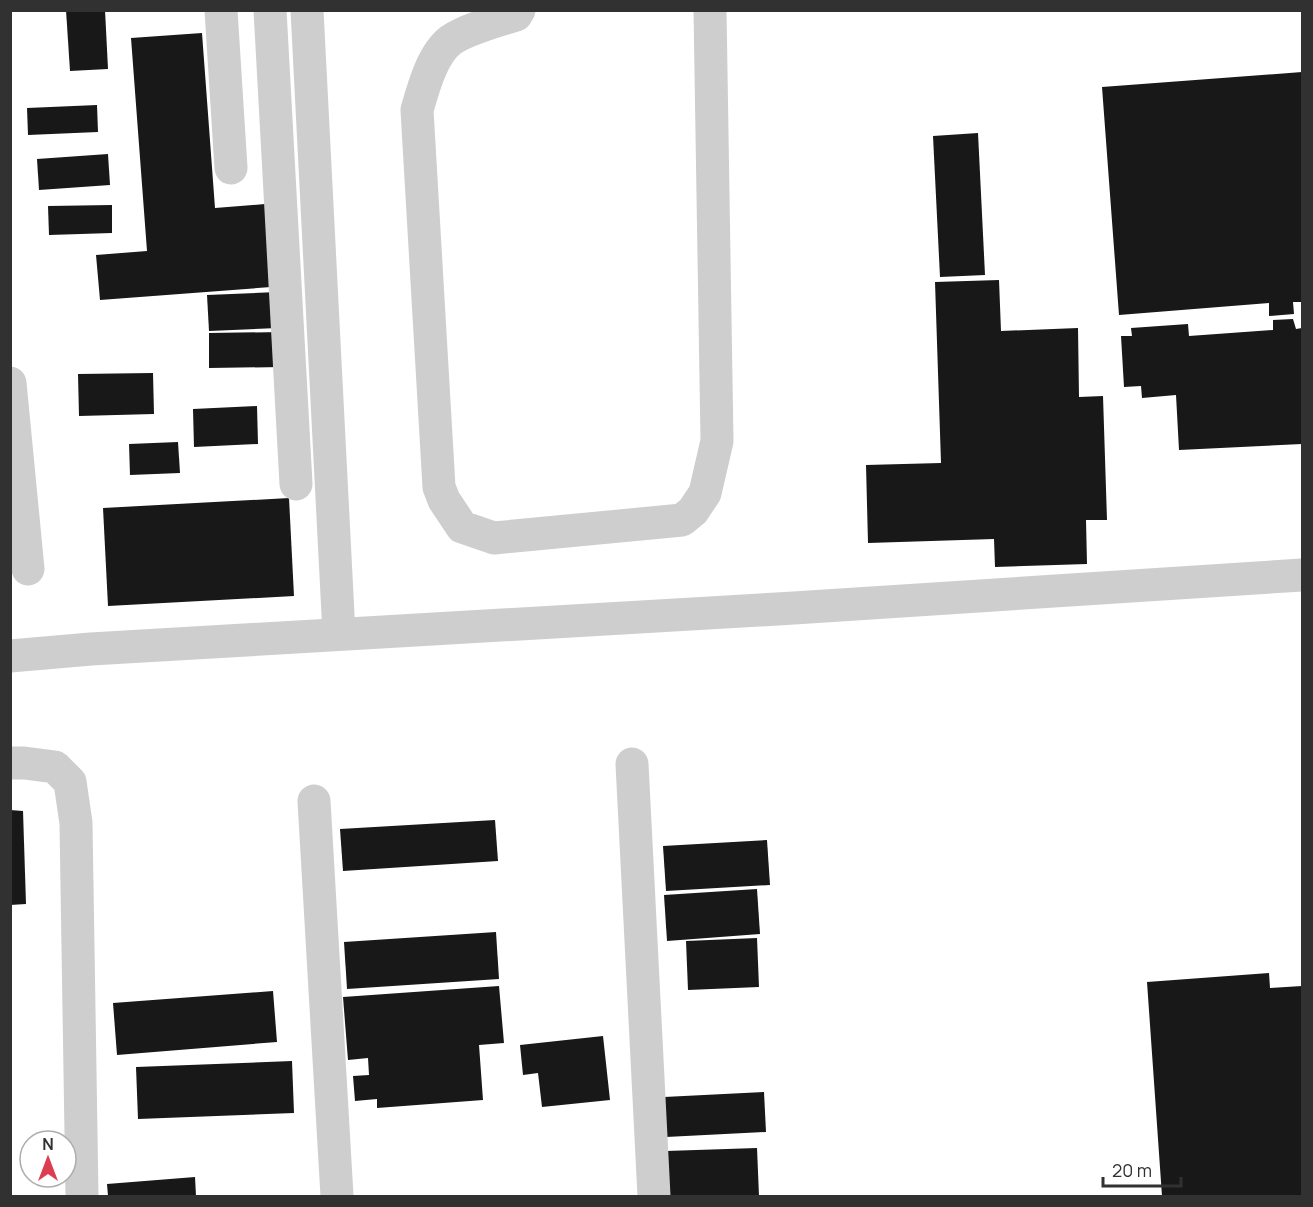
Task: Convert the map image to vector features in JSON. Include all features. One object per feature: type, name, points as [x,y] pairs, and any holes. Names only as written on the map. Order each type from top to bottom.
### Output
[{"type":"street","points":[[221,10],[231,168]]},
{"type":"street","points":[[270,10],[296,484]]},
{"type":"street","points":[[307,10],[339,634]]},
{"type":"street","points":[[519,10],[516,15],[463,33],[449,41],[427,76],[417,110],[439,487],[444,500],[462,527],[494,538],[682,520],[693,511],[705,493],[717,441],[710,10]]},
{"type":"street","points":[[10,383],[28,569]]},
{"type":"street","points":[[10,656],[91,649],[783,609],[1302,575]]},
{"type":"street","points":[[10,634],[91,649]]},
{"type":"street","points":[[10,763],[55,767],[70,783],[76,823],[82,1197]]},
{"type":"street","points":[[632,764],[654,1197]]},
{"type":"street","points":[[314,801],[336,1197]]},
{"type":"building","points":[[66,10],[105,10],[108,69],[70,71]]},
{"type":"building","points":[[202,33],[215,208],[265,204],[271,287],[100,300],[96,255],[147,251],[131,38]]},
{"type":"building","points":[[1302,72],[1302,302],[1293,302],[1294,314],[1269,316],[1269,303],[1119,315],[1102,87]]},
{"type":"building","points":[[97,105],[98,132],[28,135],[27,108]]},
{"type":"building","points":[[978,133],[985,275],[940,277],[933,136]]},
{"type":"building","points":[[108,154],[110,185],[39,190],[37,159]]},
{"type":"building","points":[[112,205],[112,233],[49,235],[48,206]]},
{"type":"building","points":[[999,280],[1001,331],[1078,328],[1079,397],[1103,396],[1107,520],[1086,520],[1087,564],[995,567],[994,539],[868,543],[866,465],[941,463],[935,282]]},
{"type":"building","points":[[277,292],[278,328],[209,331],[207,295]]},
{"type":"building","points":[[1293,319],[1296,329],[1302,328],[1302,444],[1179,450],[1176,395],[1142,398],[1141,386],[1124,387],[1121,336],[1132,336],[1131,328],[1188,324],[1189,336],[1273,330],[1273,320]]},
{"type":"building","points":[[281,332],[281,367],[209,368],[209,333]]},
{"type":"building","points":[[153,373],[154,414],[79,416],[78,374]]},
{"type":"building","points":[[257,406],[258,444],[194,447],[193,409]]},
{"type":"building","points":[[178,442],[180,473],[130,475],[129,444]]},
{"type":"building","points":[[289,498],[294,596],[108,606],[103,508]]},
{"type":"building","points":[[10,810],[23,811],[26,904],[10,905]]},
{"type":"building","points":[[495,820],[498,861],[343,871],[340,829]]},
{"type":"building","points":[[767,840],[770,885],[666,891],[663,846]]},
{"type":"building","points":[[757,889],[760,934],[667,941],[664,895]]},
{"type":"building","points":[[496,932],[499,979],[347,989],[344,942]]},
{"type":"building","points":[[757,938],[759,987],[688,990],[686,941]]},
{"type":"building","points":[[1269,973],[1270,988],[1302,986],[1302,1196],[1162,1196],[1147,982]]},
{"type":"building","points":[[499,986],[504,1043],[479,1045],[483,1100],[377,1108],[377,1099],[355,1101],[353,1076],[369,1075],[368,1058],[348,1060],[343,997]]},
{"type":"building","points":[[273,991],[277,1042],[117,1055],[113,1003]]},
{"type":"building","points":[[603,1036],[610,1100],[542,1107],[538,1073],[523,1075],[520,1045]]},
{"type":"building","points":[[292,1061],[294,1113],[138,1119],[136,1067]]},
{"type":"building","points":[[764,1092],[766,1132],[666,1137],[664,1097]]},
{"type":"building","points":[[757,1148],[759,1196],[667,1196],[666,1151]]},
{"type":"building","points":[[195,1177],[196,1196],[108,1196],[107,1184]]}]
